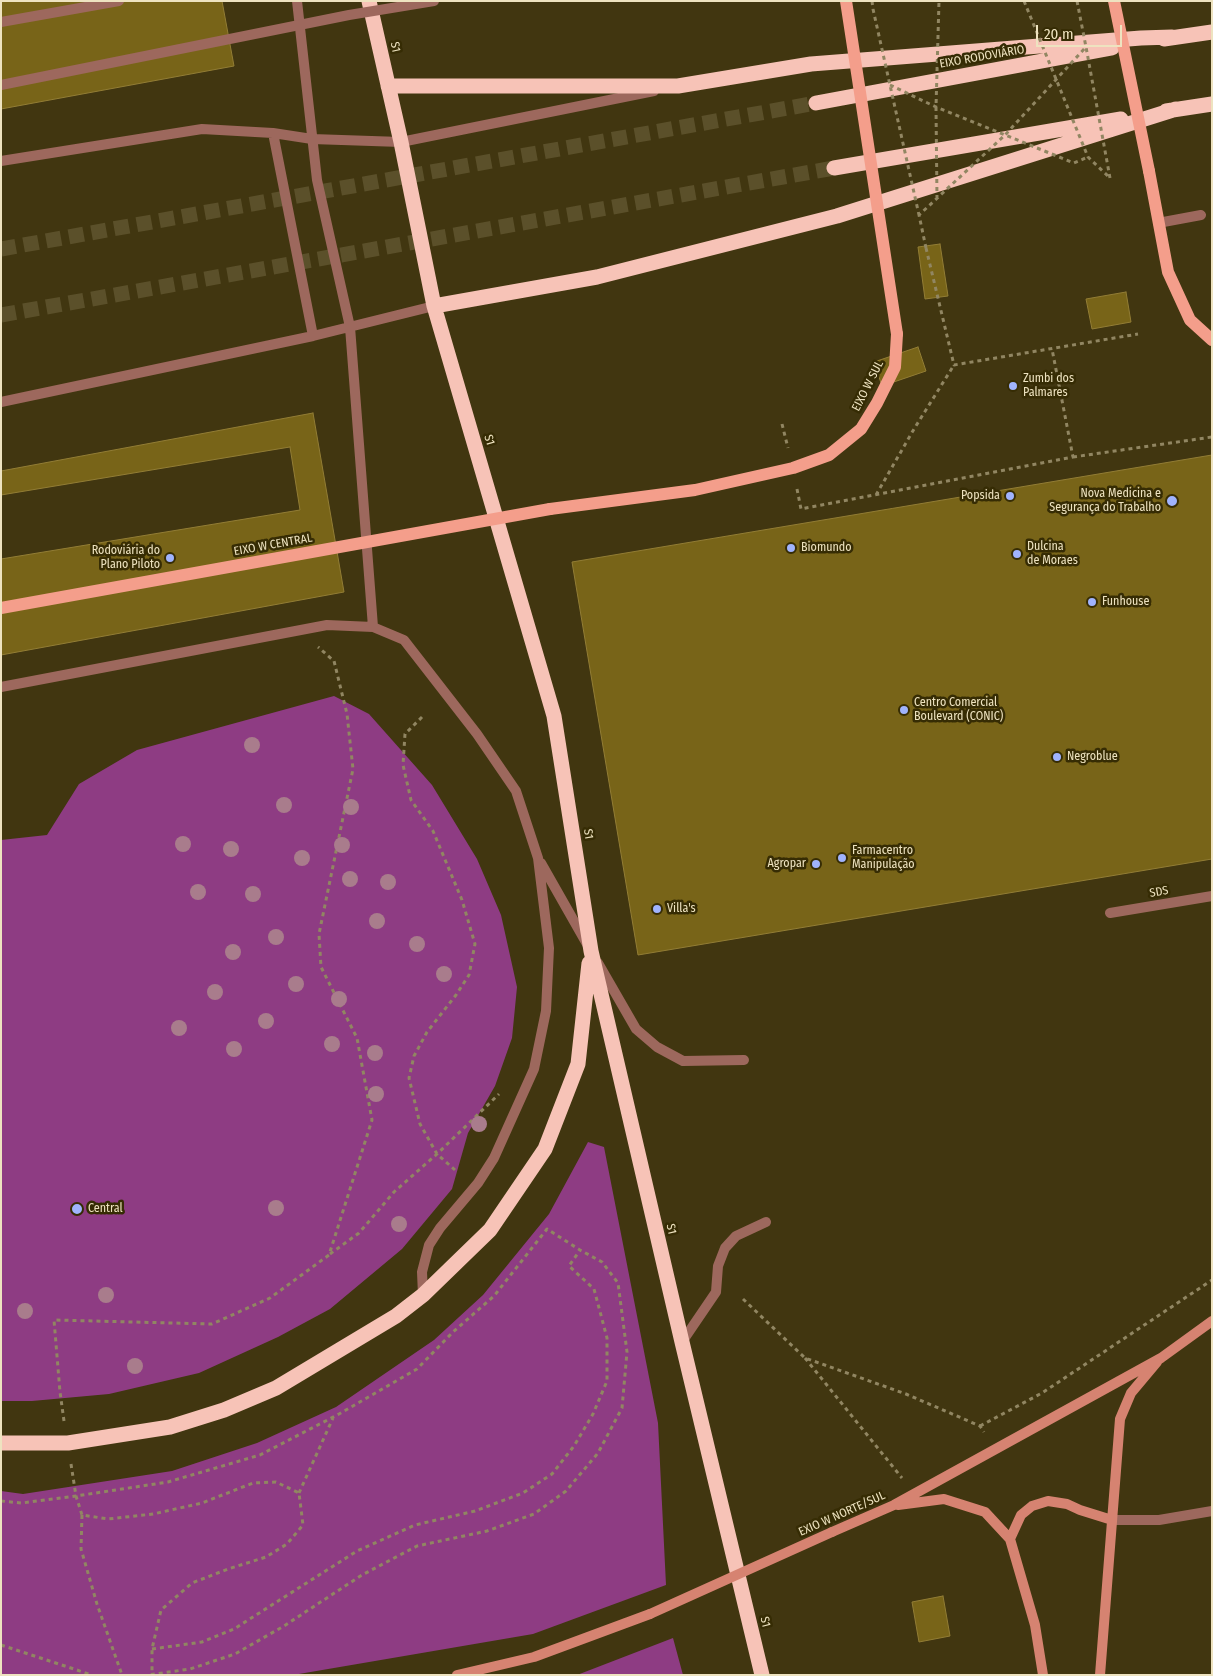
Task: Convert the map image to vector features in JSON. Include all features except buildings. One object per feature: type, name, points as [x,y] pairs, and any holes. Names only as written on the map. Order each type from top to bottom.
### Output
[{"type":"highway","name":"S1","points":[[369,1],[401,142],[434,306],[554,716],[591,951],[762,1675]]},
{"type":"highway","name":"EIXO RODOVIÁRIO","points":[[816,103],[1172,37],[1212,32]]},
{"type":"highway","points":[[388,86],[678,86],[811,64],[1172,37]]},
{"type":"highway","points":[[834,168],[1212,104]]},
{"type":"highway","points":[[434,306],[597,277],[837,216],[1176,109]]},
{"type":"highway","points":[[1,1443],[68,1443],[170,1427],[224,1410],[276,1388],[396,1316],[423,1295],[490,1230],[545,1149],[578,1064],[591,951]]},
{"type":"main road","name":"EIXO W SUL","points":[[550,509],[695,490],[793,468],[829,455],[861,429],[896,367],[897,334],[846,1]]},
{"type":"main road","points":[[1114,1],[1168,272],[1190,320],[1212,340]]},
{"type":"main road","name":"EIXO W CENTRAL","points":[[1,608],[550,509]]},
{"type":"main road","name":"EXIO W NORTE/SUL","points":[[457,1675],[534,1657],[650,1614],[894,1505],[1161,1358],[1212,1321]]},
{"type":"main road","points":[[1100,1675],[1120,1419],[1131,1393],[1161,1358]]},
{"type":"main road","points":[[894,1505],[944,1500],[985,1512],[1010,1538],[1036,1625],[1043,1675]]},
{"type":"main road","points":[[1010,1538],[1020,1515],[1032,1506],[1048,1501],[1067,1504],[1112,1520]]},
{"type":"lane","points":[[1,22],[119,1]]},
{"type":"lane","points":[[297,1],[317,180],[350,327],[373,628]]},
{"type":"lane","points":[[1,85],[349,15],[434,1]]},
{"type":"lane","points":[[1,161],[202,129],[273,133],[312,139],[401,142],[678,86]]},
{"type":"lane","points":[[273,133],[313,336]]},
{"type":"lane","points":[[1158,223],[1201,215]]},
{"type":"lane","points":[[1,402],[313,336],[434,306]]},
{"type":"lane","points":[[1,687],[327,626],[373,628],[404,640],[477,734],[516,791],[538,858],[549,948],[546,1011],[534,1069],[494,1158],[478,1183],[440,1228],[429,1245],[422,1272],[423,1295]]},
{"type":"lane","points":[[538,858],[636,1030],[657,1047],[683,1061],[744,1060]]},
{"type":"lane","name":"SDS","points":[[1110,913],[1212,896]]},
{"type":"lane","points":[[682,1342],[716,1292],[718,1266],[726,1248],[736,1236],[766,1222]]},
{"type":"lane","points":[[1112,1520],[1159,1520],[1212,1511]]},
{"type":"path","points":[[872,1],[926,248],[954,365],[876,495]]},
{"type":"path","points":[[937,200],[936,107],[939,1]]},
{"type":"path","points":[[1024,1],[1088,157],[1110,178],[1077,1]]},
{"type":"path","points":[[919,215],[1005,135],[1086,47]]},
{"type":"path","points":[[890,85],[936,107],[1074,163],[1088,157]]},
{"type":"path","points":[[954,365],[1138,334]]},
{"type":"path","points":[[1052,349],[1073,457]]},
{"type":"path","points":[[782,424],[801,509],[1073,457],[1212,437]]},
{"type":"path","points":[[329,1255],[372,1120],[357,1038],[322,968],[318,934],[353,769],[347,714],[334,661]]},
{"type":"path","points":[[422,717],[405,734],[403,765],[411,800],[433,831],[462,900],[476,944],[469,975],[427,1032],[414,1056],[409,1078],[420,1124],[437,1154],[455,1170]]},
{"type":"path","points":[[60,1392],[54,1320],[212,1324],[270,1298],[359,1233],[394,1192],[504,1090]]},
{"type":"path","points":[[1,1501],[22,1503],[168,1482],[260,1455],[334,1417],[416,1368],[494,1296],[547,1229],[602,1262],[618,1283],[627,1352],[622,1408],[598,1453],[566,1491],[534,1514],[487,1531],[417,1546],[362,1575],[284,1626],[236,1654],[190,1669],[148,1675]]},
{"type":"path","points":[[152,1648],[202,1642],[234,1629],[357,1551],[415,1525],[476,1511],[523,1493],[552,1474],[574,1446],[593,1414],[607,1381],[607,1338],[594,1289],[569,1266],[580,1250]]},
{"type":"path","points":[[980,1426],[1042,1393],[1212,1280]]},
{"type":"path","points":[[743,1298],[805,1358],[914,1493]]},
{"type":"path","points":[[805,1358],[906,1394],[980,1426],[996,1449]]},
{"type":"path","points":[[152,1675],[152,1648],[161,1610],[192,1583],[266,1557],[287,1544],[303,1525],[299,1493],[334,1417]]},
{"type":"path","points":[[82,1515],[108,1519],[153,1514],[202,1502],[253,1483],[276,1482],[299,1493]]},
{"type":"path","points":[[76,1496],[82,1515],[81,1550],[97,1604],[122,1675]]},
{"type":"path","points":[[1,1644],[92,1675]]},
{"type":"shaded area","points":[[334,696],[369,714],[432,785],[477,859],[501,915],[517,987],[512,1038],[495,1086],[468,1133],[452,1189],[402,1249],[330,1309],[278,1337],[199,1373],[109,1394],[32,1401],[1,1401],[1,840],[47,835],[79,784],[137,750]]},
{"type":"shaded area","points":[[588,1142],[604,1147],[658,1423],[666,1585],[533,1634],[293,1675],[1,1675],[1,1491],[23,1494],[172,1471],[257,1443],[336,1407],[434,1340],[483,1295],[549,1214]]},
{"type":"shaded area","points":[[673,1638],[683,1675],[577,1675]]},
{"type":"tunnel","points":[[1,249],[816,103]]},
{"type":"tunnel","points":[[1,315],[834,168]]},
{"type":"place","name":"Zumbi dos Palmares","points":[[1013,386]]},
{"type":"place","name":"Popsida","points":[[1010,496]]},
{"type":"place","name":"Nova Medicina e Segurança do Trabalho","points":[[1172,501]]},
{"type":"place","name":"Biomundo","points":[[791,548]]},
{"type":"place","name":"Dulcina de Moraes","points":[[1017,554]]},
{"type":"place","name":"Rodoviária do Plano Piloto","points":[[170,558]]},
{"type":"place","name":"Funhouse","points":[[1092,602]]},
{"type":"place","name":"Centro Comercial Boulevard (CONIC)","points":[[904,710]]},
{"type":"place","name":"Negroblue","points":[[1057,757]]},
{"type":"place","name":"Farmacentro Manipulação","points":[[842,858]]},
{"type":"place","name":"Agropar","points":[[816,864]]},
{"type":"place","name":"Villa's","points":[[657,909]]},
{"type":"place","name":"Central","points":[[77,1209]]}]
